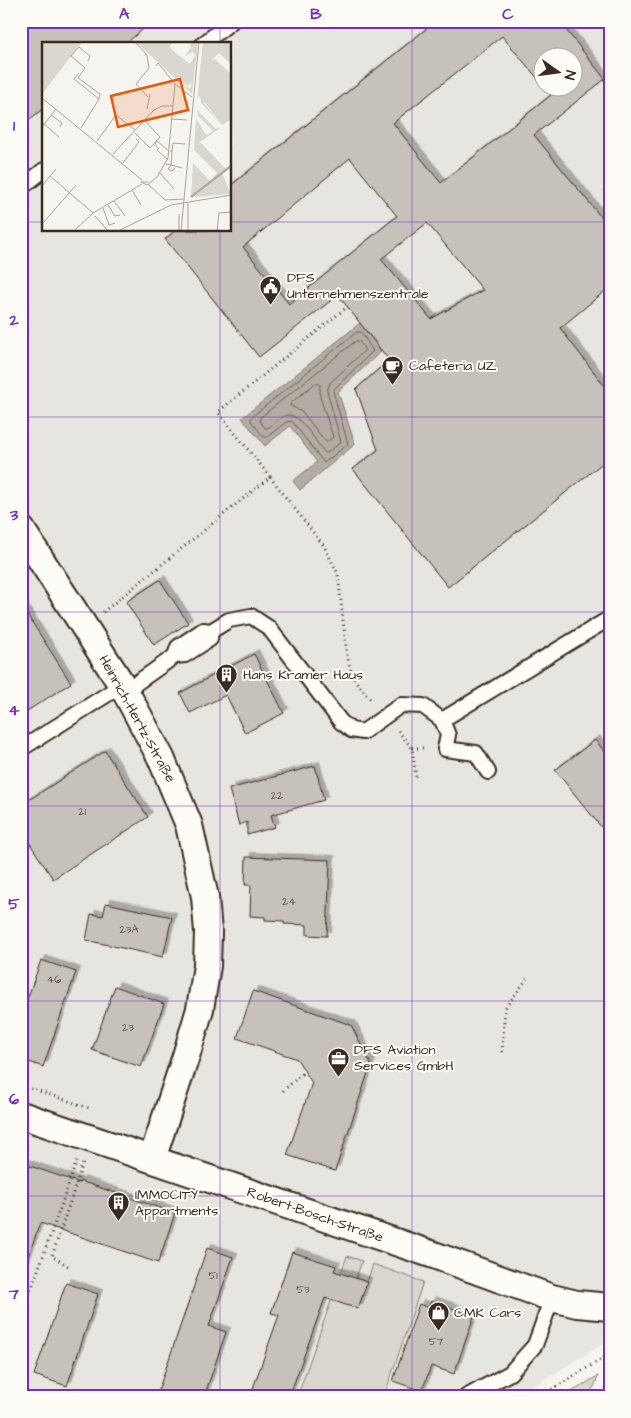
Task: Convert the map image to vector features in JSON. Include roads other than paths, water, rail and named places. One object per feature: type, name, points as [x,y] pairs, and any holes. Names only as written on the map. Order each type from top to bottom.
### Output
[{"type":"street","name":"Heinrich-Hertz-Straße","points":[[21,529],[123,688],[161,758],[189,825],[205,897],[208,932],[207,966],[200,1009],[152,1159]]},
{"type":"street","name":"Robert-Bosch-Straße","points":[[21,1115],[431,1254],[552,1298],[577,1304],[610,1307]]},
{"type":"lane","points":[[206,42],[232,21]]},
{"type":"lane","points":[[21,188],[42,172]]},
{"type":"lane","points":[[21,749],[175,656],[178,646],[203,630],[211,631],[229,620],[250,616],[269,628],[341,722],[351,730],[363,732],[401,705],[423,706],[442,720],[448,735],[445,749],[476,753],[488,772]]},
{"type":"lane","points":[[442,720],[610,618]]},
{"type":"lane","points":[[466,1397],[510,1373],[529,1352],[535,1345],[552,1298]]},
{"type":"water","points":[[360,323],[381,351],[338,392],[355,444],[300,490],[293,481],[317,462],[290,426],[265,446],[242,418]]},
{"type":"place","name":"DFS Unternehmenszentrale","points":[[271,305]]},
{"type":"place","name":"Cafeteria UZ","points":[[393,385]]},
{"type":"place","name":"Hans Kramer Haus","points":[[227,694]]},
{"type":"place","name":"DFS Aviation Services GmbH","points":[[338,1077]]},
{"type":"place","name":"IMMOCITY Appartments","points":[[119,1222]]},
{"type":"place","name":"CMK Cars","points":[[438,1332]]}]
